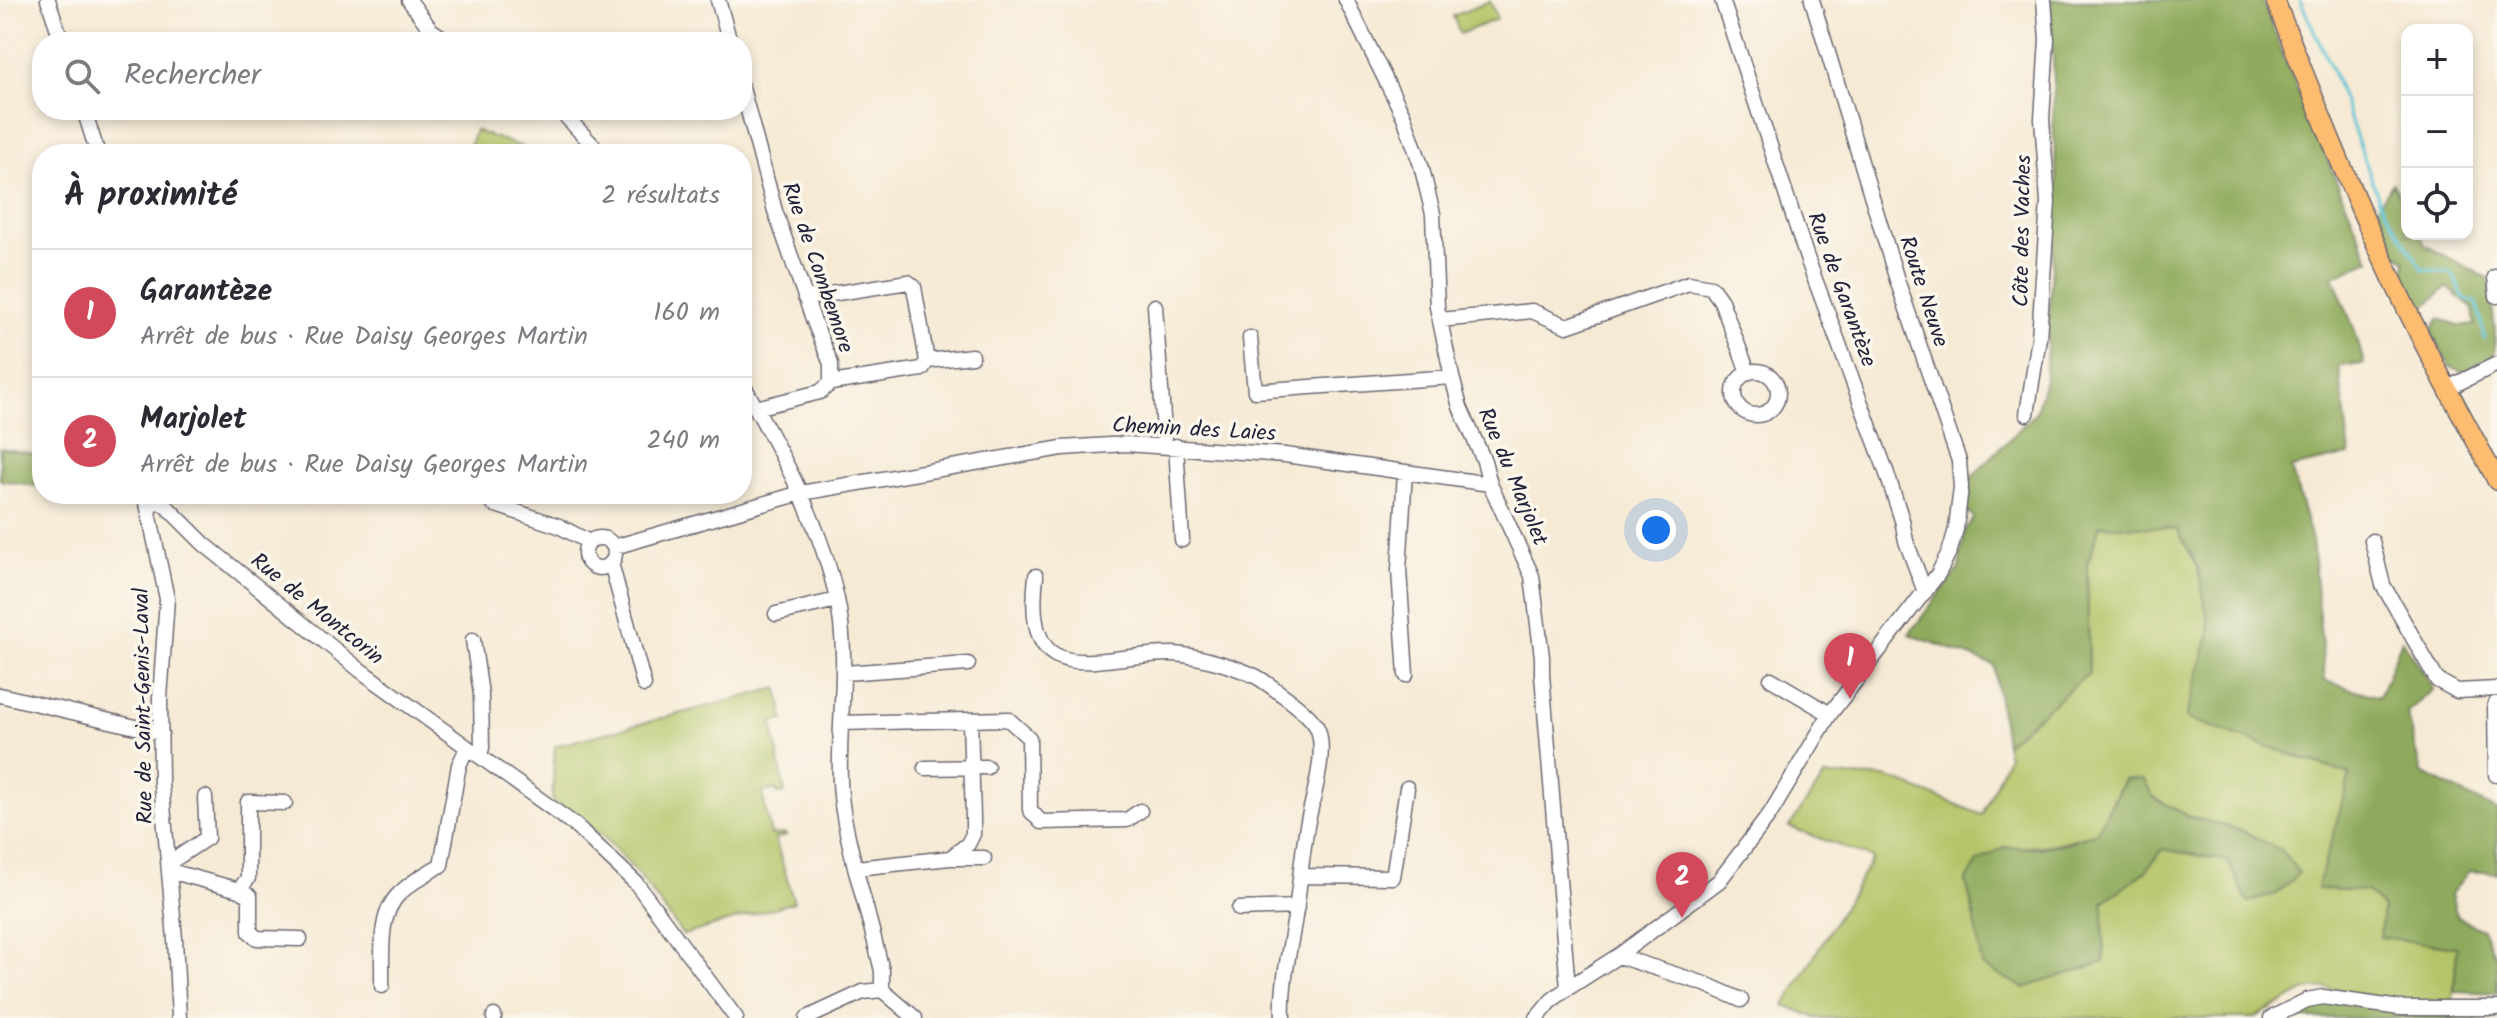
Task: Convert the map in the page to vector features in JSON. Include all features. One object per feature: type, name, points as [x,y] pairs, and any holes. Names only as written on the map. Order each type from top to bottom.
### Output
[{"type":"main road","points":[[2275,0],[2358,204],[2418,332],[2497,481]]},
{"type":"street","points":[[48,0],[59,32]]},
{"type":"street","points":[[409,0],[434,32]]},
{"type":"street","points":[[718,0],[727,32]]},
{"type":"street","name":"Rue du Marjolet","points":[[1346,0],[1404,117],[1421,165],[1433,214],[1440,320],[1460,407],[1533,583],[1542,657],[1568,988]]},
{"type":"street","name":"Rue de Garantèze","points":[[1722,0],[1807,258],[1885,468],[1906,541],[1925,592]]},
{"type":"street","name":"Route Neuve","points":[[1537,1018],[1552,1000],[1618,956],[1719,881],[1770,814],[1830,714],[1897,624],[1925,592],[1950,550],[1960,497],[1959,461],[1897,280],[1812,0]]},
{"type":"street","name":"Côte des Vaches","points":[[2027,414],[2039,338],[2048,202],[2042,119],[2047,39],[2044,0]]},
{"type":"street","points":[[87,120],[95,144]]},
{"type":"street","points":[[569,120],[592,144]]},
{"type":"street","name":"Rue de Combemore","points":[[751,120],[775,211],[831,364],[831,383],[820,392],[756,408]]},
{"type":"street","points":[[2495,277],[2497,296]]},
{"type":"street","points":[[805,298],[908,282],[914,287],[927,361],[922,369],[831,383]]},
{"type":"street","points":[[1440,320],[1532,311],[1567,326],[1689,283],[1711,287],[1721,301],[1748,372]]},
{"type":"street","points":[[1155,306],[1182,540]]},
{"type":"street","points":[[1250,338],[1255,391],[1452,377]]},
{"type":"street","points":[[927,361],[972,356]]},
{"type":"street","points":[[2448,388],[2497,364]]},
{"type":"street","points":[[752,401],[820,536],[837,600],[844,673],[840,782],[843,820],[882,971],[882,990]]},
{"type":"street","name":"Chemin des Laies","points":[[614,547],[801,493],[1062,448],[1126,444],[1285,455],[1490,484]]},
{"type":"street","points":[[1405,472],[1399,570],[1406,675]]},
{"type":"street","name":"Rue de Saint-Genis-Laval","points":[[147,504],[167,599],[160,698],[161,783],[179,1018]]},
{"type":"street","name":"Rue de Montcorin","points":[[164,504],[204,544],[360,670],[575,825],[623,868],[736,1018]]},
{"type":"street","points":[[493,504],[559,526],[589,542],[603,538],[614,547],[615,555],[611,563],[644,685]]},
{"type":"street","points":[[2372,541],[2383,585],[2437,680],[2457,691],[2497,689]]},
{"type":"street","points":[[589,542],[585,550],[590,564],[598,568],[611,563]]},
{"type":"street","points":[[1036,576],[1033,598],[1037,635],[1053,655],[1087,663],[1174,654],[1217,663],[1255,676],[1295,703],[1318,729],[1321,756],[1282,992],[1283,1018]]},
{"type":"street","points":[[776,614],[837,600]]},
{"type":"street","points":[[382,986],[384,922],[396,896],[441,865],[459,765],[482,748],[481,694],[473,640]]},
{"type":"street","points":[[844,673],[968,664]]},
{"type":"street","points":[[1771,679],[1830,714]]},
{"type":"street","points":[[0,695],[161,733]]},
{"type":"street","points":[[2496,775],[2497,704]]},
{"type":"street","points":[[841,723],[1008,719],[1029,738],[1030,810],[1041,822],[1127,820],[1140,811]]},
{"type":"street","points":[[950,858],[968,844],[973,834],[970,720]]},
{"type":"street","points":[[925,768],[987,767]]},
{"type":"street","points":[[1300,876],[1393,877],[1407,788]]},
{"type":"street","points":[[169,867],[207,838],[205,797]]},
{"type":"street","points":[[239,890],[248,878],[248,802],[285,803]]},
{"type":"street","points":[[856,868],[950,858],[984,858]]},
{"type":"street","points":[[169,867],[250,896],[250,932],[257,938],[300,939]]},
{"type":"street","points":[[1239,909],[1297,907]]},
{"type":"street","points":[[1618,956],[1705,984],[1741,1000]]},
{"type":"street","points":[[807,1018],[863,992],[882,990],[915,1018]]},
{"type":"street","points":[[2271,1018],[2307,1000],[2323,997],[2400,1008],[2497,1008]]},
{"type":"green space","points":[[2050,0],[2262,0],[2370,260],[2333,276],[2355,331],[2364,364],[2339,366],[2350,455],[2291,468],[2312,540],[2325,681],[2379,697],[2402,640],[2434,689],[2407,712],[2422,773],[2497,810],[2497,873],[2469,871],[2451,894],[2457,917],[2482,929],[2497,959],[2497,993],[2454,991],[2457,947],[2380,937],[2383,908],[2367,891],[2317,889],[2350,775],[2186,718],[2210,632],[2198,567],[2177,529],[2100,525],[2087,564],[2089,673],[2005,744],[1994,665],[1909,634],[1959,568],[1965,530],[1974,517],[1967,512],[1969,480],[2036,412],[2045,379],[2057,181]]},
{"type":"green space","points":[[1490,1],[1497,19],[1460,34],[1453,16]]},
{"type":"green space","points":[[475,130],[513,144],[470,144]]},
{"type":"green space","points":[[2393,183],[2401,198],[2401,240],[2423,240],[2425,245],[2489,279],[2495,331],[2494,356],[2465,372],[2450,367],[2431,331],[2439,319],[2459,325],[2475,325],[2473,309],[2447,287],[2420,311],[2404,276],[2406,261],[2392,250],[2372,216]]},
{"type":"green space","points":[[0,448],[32,453],[32,485],[0,480]]},
{"type":"green space","points":[[2100,525],[2177,528],[2198,567],[2210,632],[2186,718],[2351,775],[2367,891],[2383,908],[2381,937],[2457,947],[2453,1001],[2404,1002],[2325,988],[2306,990],[2254,1018],[1816,1018],[1785,1005],[1873,858],[1789,827],[1825,776],[1887,777],[1982,815],[2008,756],[2005,744],[2089,673],[2087,564]],"holes":[[[2124,779],[2187,816],[2243,831],[2228,861],[2162,849],[2145,872],[2102,902],[1975,919],[1966,881],[2004,847],[2051,844],[2097,832]]]},
{"type":"green space","points":[[778,688],[784,720],[772,722],[785,793],[777,794],[776,789],[762,793],[771,835],[786,834],[775,839],[794,902],[683,935],[639,875],[606,839],[552,801],[555,746]]},
{"type":"green space","points":[[2125,779],[2144,780],[2153,797],[2187,816],[2243,831],[2281,850],[2299,873],[2276,894],[2248,902],[2228,861],[2162,849],[2145,872],[2103,902],[2104,962],[2024,988],[1982,966],[1966,881],[1978,862],[2004,847],[2038,848],[2066,843],[2097,832]]},
{"type":"green space","points":[[2322,1000],[2497,1010],[2497,1018],[2284,1018]]},
{"type":"waterway","points":[[2300,0],[2333,72],[2380,202],[2422,269],[2452,273],[2464,298],[2477,303],[2485,339]]},
{"type":"place","name":"Garantèze","points":[[1850,699]]},
{"type":"place","name":"Marjolet","points":[[1682,918]]}]
